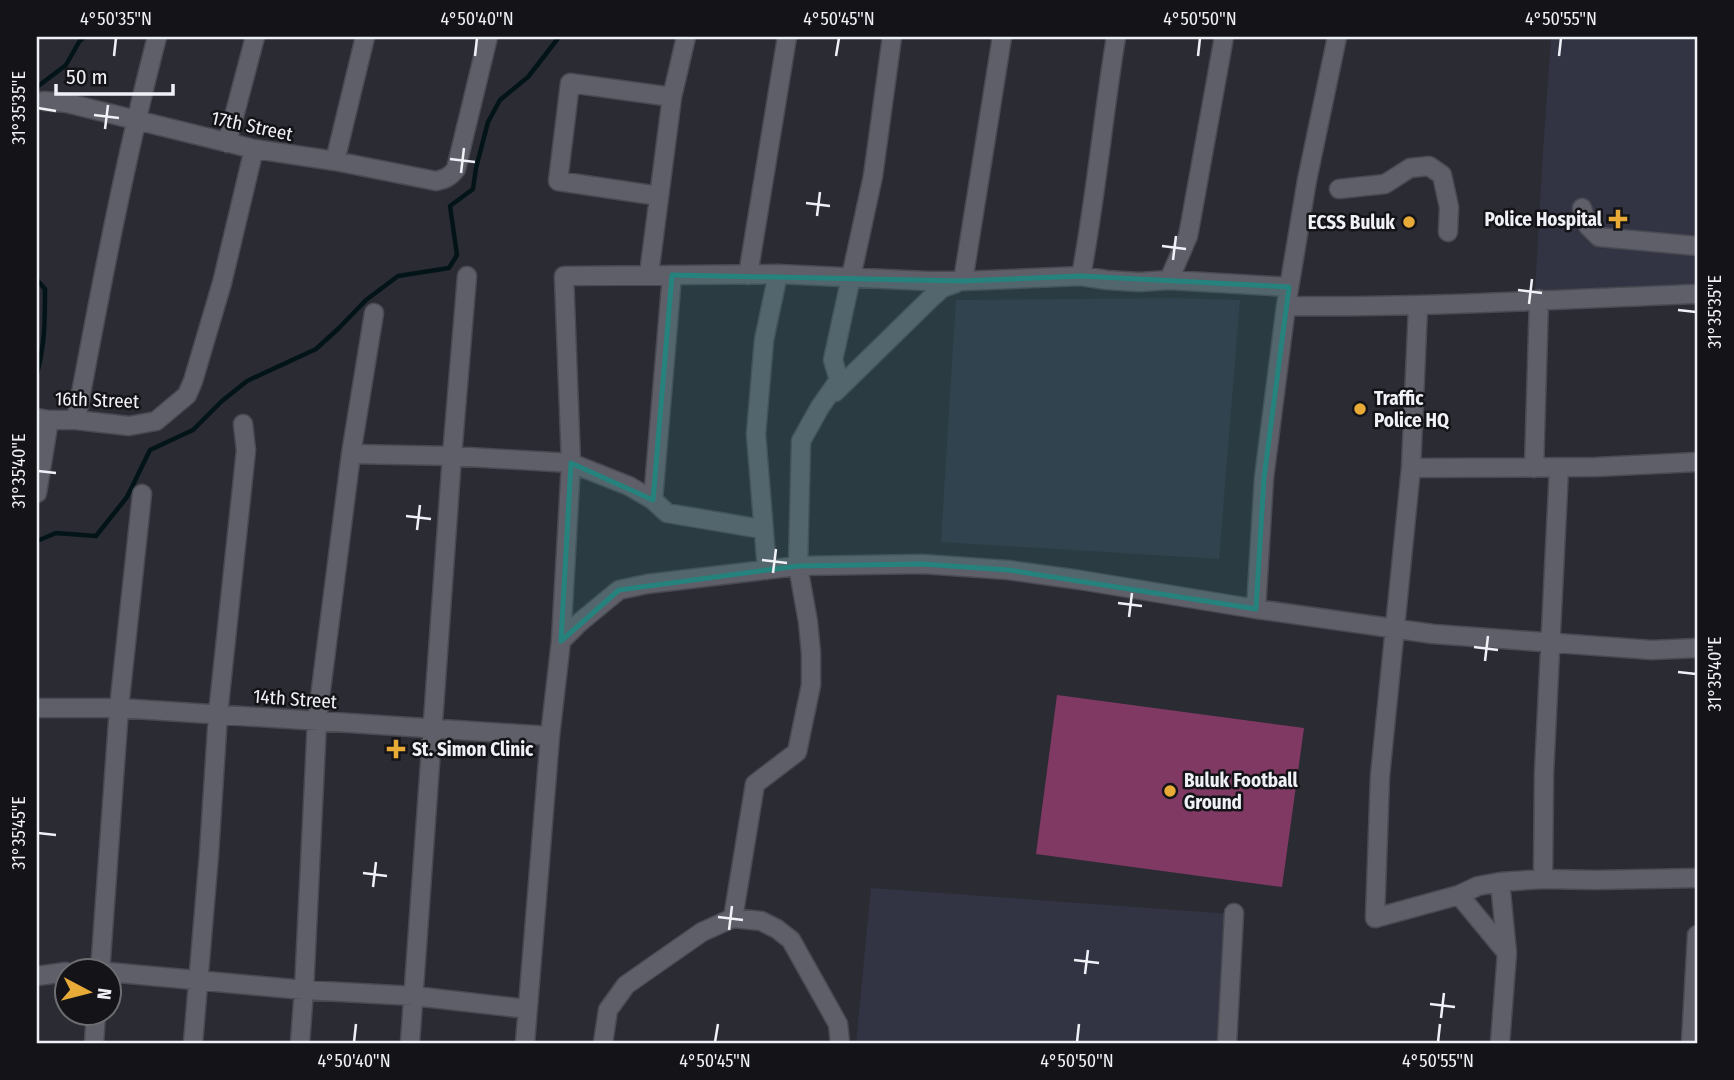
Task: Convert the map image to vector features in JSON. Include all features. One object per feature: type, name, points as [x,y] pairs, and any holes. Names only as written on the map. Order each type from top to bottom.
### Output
[{"type":"street","points":[[76,421],[135,121],[157,37]]},
{"type":"street","points":[[227,143],[255,37]]},
{"type":"street","points":[[335,161],[365,37]]},
{"type":"street","name":"17th Street","points":[[44,101],[67,103],[254,149],[335,161],[436,181],[444,180],[451,175],[458,161],[488,37]]},
{"type":"street","points":[[649,274],[673,97],[686,37]]},
{"type":"street","points":[[748,275],[787,37]]},
{"type":"street","points":[[733,918],[755,784],[797,752],[811,685],[808,622],[798,565],[801,441],[839,380],[833,360],[873,176],[892,37]]},
{"type":"street","points":[[963,281],[1002,37]]},
{"type":"street","points":[[1081,276],[1116,37]]},
{"type":"street","points":[[1169,280],[1188,236],[1224,37]]},
{"type":"street","points":[[1256,609],[1264,478],[1286,306],[1307,180],[1337,37]]},
{"type":"street","points":[[659,196],[558,181],[570,83],[673,97]]},
{"type":"street","name":"16th Street","points":[[43,419],[128,426],[156,421],[187,395],[222,283],[254,149]]},
{"type":"street","points":[[1339,189],[1385,184],[1410,168],[1429,166],[1442,176],[1449,207],[1448,232]]},
{"type":"street","points":[[1582,208],[1588,226],[1599,237],[1697,246]]},
{"type":"street","points":[[766,570],[756,433],[764,340],[778,274]]},
{"type":"street","points":[[525,1043],[550,736],[561,641],[571,463],[564,276],[778,274],[963,281],[1081,276],[1118,281],[1169,280],[1289,287]]},
{"type":"street","points":[[653,500],[672,275]]},
{"type":"street","points":[[410,1043],[467,276]]},
{"type":"street","points":[[820,407],[942,288],[963,281]]},
{"type":"street","points":[[1286,306],[1418,306],[1697,294]]},
{"type":"street","points":[[1534,468],[1539,299]]},
{"type":"street","points":[[1418,306],[1411,468],[1380,776],[1375,918],[1459,895],[1478,886],[1500,882],[1543,879],[1697,878]]},
{"type":"street","points":[[300,1043],[317,721],[351,454],[374,313]]},
{"type":"street","points":[[37,493],[43,419]]},
{"type":"street","points":[[192,1043],[218,714],[246,450],[243,424]]},
{"type":"street","points":[[351,454],[452,456],[571,463],[629,486],[653,500],[667,513],[762,529]]},
{"type":"street","points":[[1411,468],[1559,468],[1697,462]]},
{"type":"street","points":[[1543,879],[1544,773],[1559,468]]},
{"type":"street","points":[[105,958],[119,708],[142,494]]},
{"type":"street","points":[[561,641],[579,622],[620,590],[647,584],[798,565],[922,564],[1008,570],[1433,634],[1652,650],[1697,648]]},
{"type":"street","name":"14th Street","points":[[37,708],[119,708],[550,736]]},
{"type":"street","points":[[1500,882],[1507,953],[1500,1043]]},
{"type":"street","points":[[1459,895],[1507,953]]},
{"type":"street","points":[[1227,1043],[1234,913]]},
{"type":"street","points":[[603,1043],[608,1010],[626,985],[702,932],[733,918],[761,921],[791,940],[838,1024],[840,1043]]},
{"type":"street","points":[[1691,1043],[1697,935]]},
{"type":"street","points":[[122,973],[304,990],[414,996],[527,1009]]},
{"type":"highlighted area","points":[[672,275],[963,281],[1081,276],[1289,287],[1264,478],[1256,609],[1008,570],[922,564],[798,566],[619,590],[561,641],[571,463],[653,500]]},
{"type":"shaded area","name":"Police Hospital","points":[[1551,37],[1697,37],[1697,286],[1535,293]]},
{"type":"shaded area","points":[[956,300],[1240,300],[1219,559],[941,542]]},
{"type":"shaded area","name":"Buluk Football Ground","points":[[1057,695],[1304,728],[1282,887],[1036,854]]},
{"type":"shaded area","points":[[871,888],[1231,914],[1222,1043],[856,1043]]},
{"type":"waterway","points":[[37,87],[66,65],[84,37]]},
{"type":"waterway","points":[[37,541],[56,533],[96,536],[127,497],[150,450],[193,430],[247,381],[316,349],[366,300],[398,276],[449,268],[457,255],[450,206],[473,189],[488,122],[500,100],[528,77],[559,37]]},
{"type":"waterway","points":[[37,280],[45,289],[45,321],[37,374]]},
{"type":"place","name":"Police Hospital","points":[[1618,219]]},
{"type":"place","name":"ECSS Buluk","points":[[1409,222]]},
{"type":"place","name":"Traffic Police HQ","points":[[1360,409]]},
{"type":"place","name":"St. Simon Clinic","points":[[396,749]]},
{"type":"place","name":"Buluk Football Ground","points":[[1170,791]]}]
